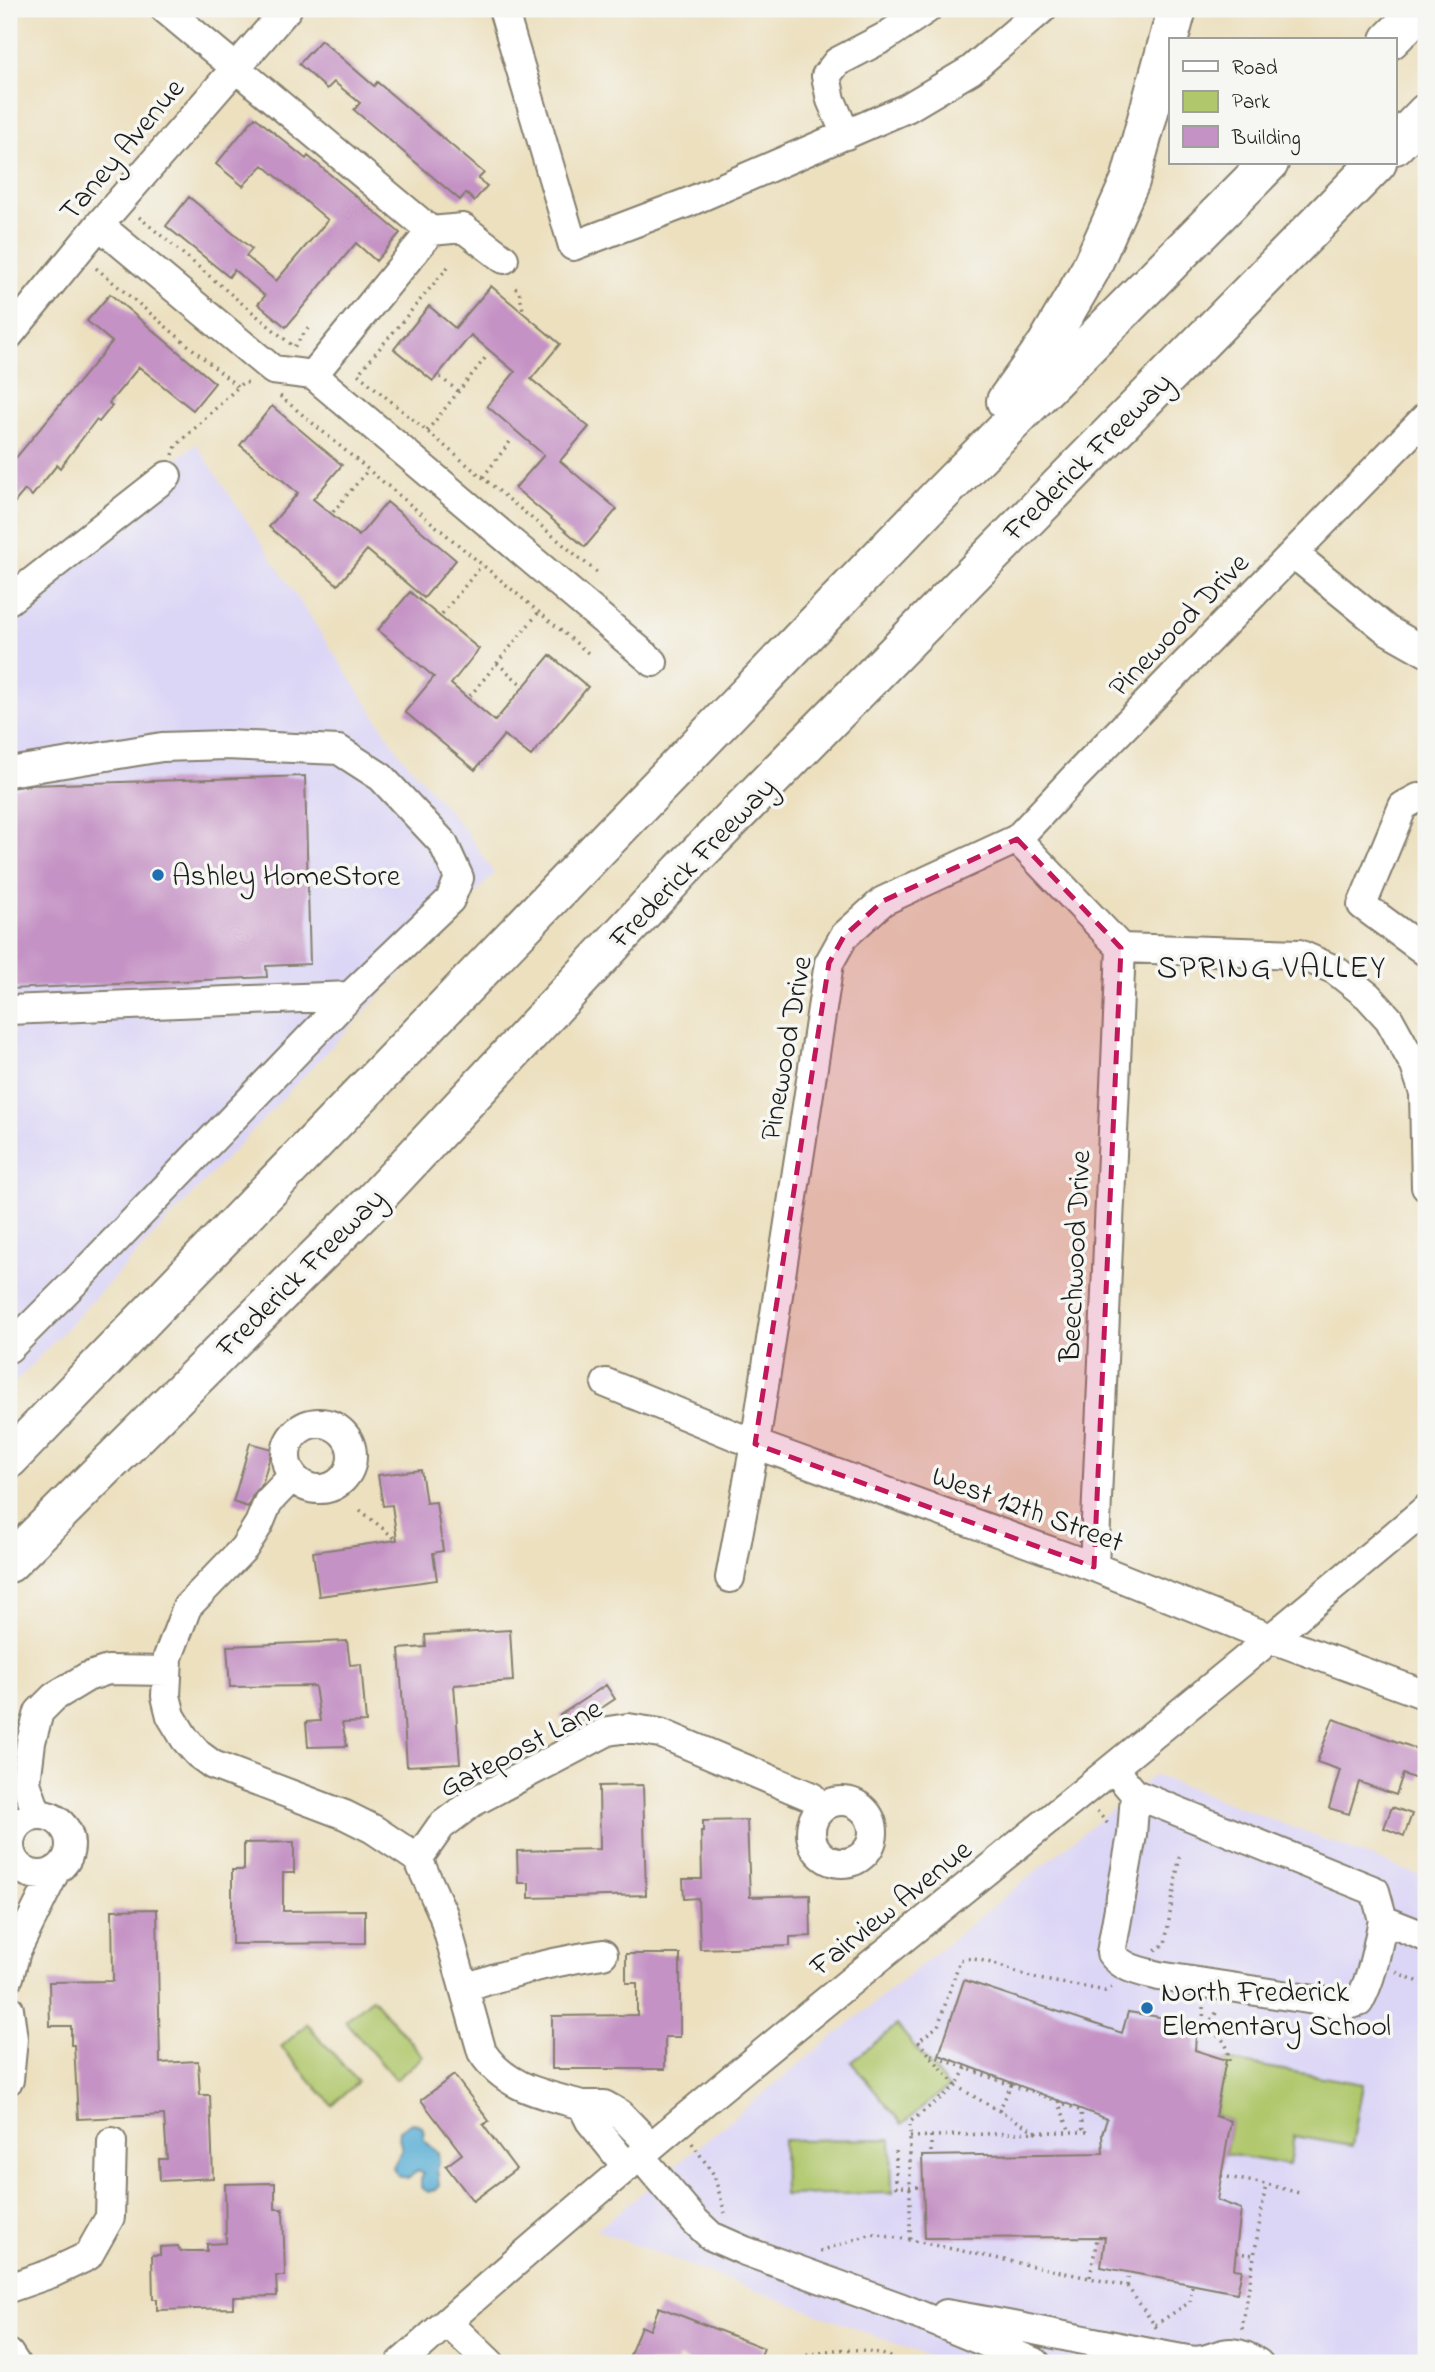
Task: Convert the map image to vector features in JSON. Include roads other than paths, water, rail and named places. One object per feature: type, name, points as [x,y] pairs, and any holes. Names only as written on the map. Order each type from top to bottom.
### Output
[{"type":"highway","points":[[1169,38],[1177,9]]},
{"type":"highway","points":[[1392,38],[1421,9]]},
{"type":"highway","points":[[937,498],[1047,344],[1090,270],[1130,180],[1169,38]]},
{"type":"highway","points":[[1396,144],[1426,113]]},
{"type":"highway","points":[[9,1459],[937,498],[1268,164]]},
{"type":"highway","name":"Frederick Freeway","points":[[14,1558],[375,1199],[692,860],[1376,164]]},
{"type":"highway","points":[[9,1449],[57,1410]]},
{"type":"highway","points":[[9,1595],[14,1558]]},
{"type":"street","points":[[165,9],[431,231],[463,229],[504,260]]},
{"type":"street","name":"Taney Avenue","points":[[9,335],[99,225],[287,9]]},
{"type":"street","points":[[503,9],[573,246],[690,202],[907,108],[971,70],[1042,9]]},
{"type":"street","points":[[846,135],[831,100],[826,76],[836,62],[885,37],[927,9]]},
{"type":"street","points":[[99,225],[273,370],[313,375],[653,662]]},
{"type":"street","points":[[313,375],[431,231]]},
{"type":"street","name":"Pinewood Drive","points":[[730,1578],[755,1444],[829,963],[844,936],[883,901],[1017,839],[1426,417]]},
{"type":"street","points":[[9,600],[167,476]]},
{"type":"street","points":[[1294,554],[1387,630],[1426,652]]},
{"type":"street","points":[[9,772],[162,747],[226,745],[339,750],[381,777],[443,843],[459,878],[450,900],[350,996],[84,1274],[9,1348]]},
{"type":"street","points":[[1426,798],[1418,798],[1404,806],[1362,905],[1426,952]]},
{"type":"street","points":[[1017,839],[1121,948],[1299,954],[1335,970],[1368,996],[1421,1062],[1426,1187]]},
{"type":"street","name":"Beechwood Drive","points":[[1094,1567],[1121,948]]},
{"type":"street","points":[[9,1010],[350,996]]},
{"type":"street","name":"West 12th Street","points":[[606,1383],[755,1444],[1094,1567],[1273,1639],[1426,1695]]},
{"type":"street","points":[[292,1477],[268,1502],[259,1524],[244,1548],[187,1607],[174,1635],[167,1671],[166,1696],[176,1726],[198,1754],[213,1765],[345,1815],[373,1829],[418,1859],[443,1914],[482,2052],[496,2071],[505,2078],[529,2088],[582,2105],[604,2105],[620,2114],[639,2156],[711,2236],[902,2308],[1036,2363]]},
{"type":"street","name":"Fairview Avenue","points":[[401,2363],[639,2156],[1273,1639],[1426,1509]]},
{"type":"street","points":[[37,1814],[26,1783],[38,1712],[54,1697],[87,1677],[108,1670],[167,1671]]},
{"type":"street","name":"Gatepost Lane","points":[[418,1859],[441,1826],[473,1802],[608,1731],[628,1728],[660,1733],[812,1797],[820,1808]]},
{"type":"street","points":[[1114,1768],[1135,1794],[1375,1891],[1383,1920],[1372,1974],[1359,2002],[1347,2006],[1159,1976],[1132,1969],[1118,1962],[1111,1953],[1132,1835],[1135,1794]]},
{"type":"street","points":[[9,1977],[16,1951],[57,1870],[68,1854],[68,1835],[56,1819],[37,1814],[19,1822],[9,1840],[13,1859],[19,1867],[37,1875],[57,1870]]},
{"type":"street","points":[[1383,1920],[1426,1937]]},
{"type":"street","points":[[465,1988],[556,1961],[603,1954]]},
{"type":"street","points":[[9,2009],[13,2039],[9,2080]]},
{"type":"street","points":[[9,2288],[52,2273],[88,2256],[110,2217],[112,2142]]},
{"type":"street","points":[[902,2308],[1025,2326],[1130,2350],[1196,2361],[1231,2352],[1246,2355],[1258,2363]]},
{"type":"street","points":[[447,2322],[490,2363]]},
{"type":"street","points":[[9,2354],[15,2363]]},
{"type":"water","points":[[411,2123],[423,2128],[424,2140],[438,2153],[439,2186],[435,2190],[428,2192],[421,2187],[424,2173],[418,2170],[409,2178],[403,2177],[397,2174],[393,2167],[402,2150],[400,2130]]},
{"type":"place","name":"Ashley HomeStore","points":[[158,875]]},
{"type":"place","name":"North Frederick Elementary School","points":[[1147,2008]]},
{"type":"district","name":"SPRING VALLEY","points":[[1272,966]]}]
